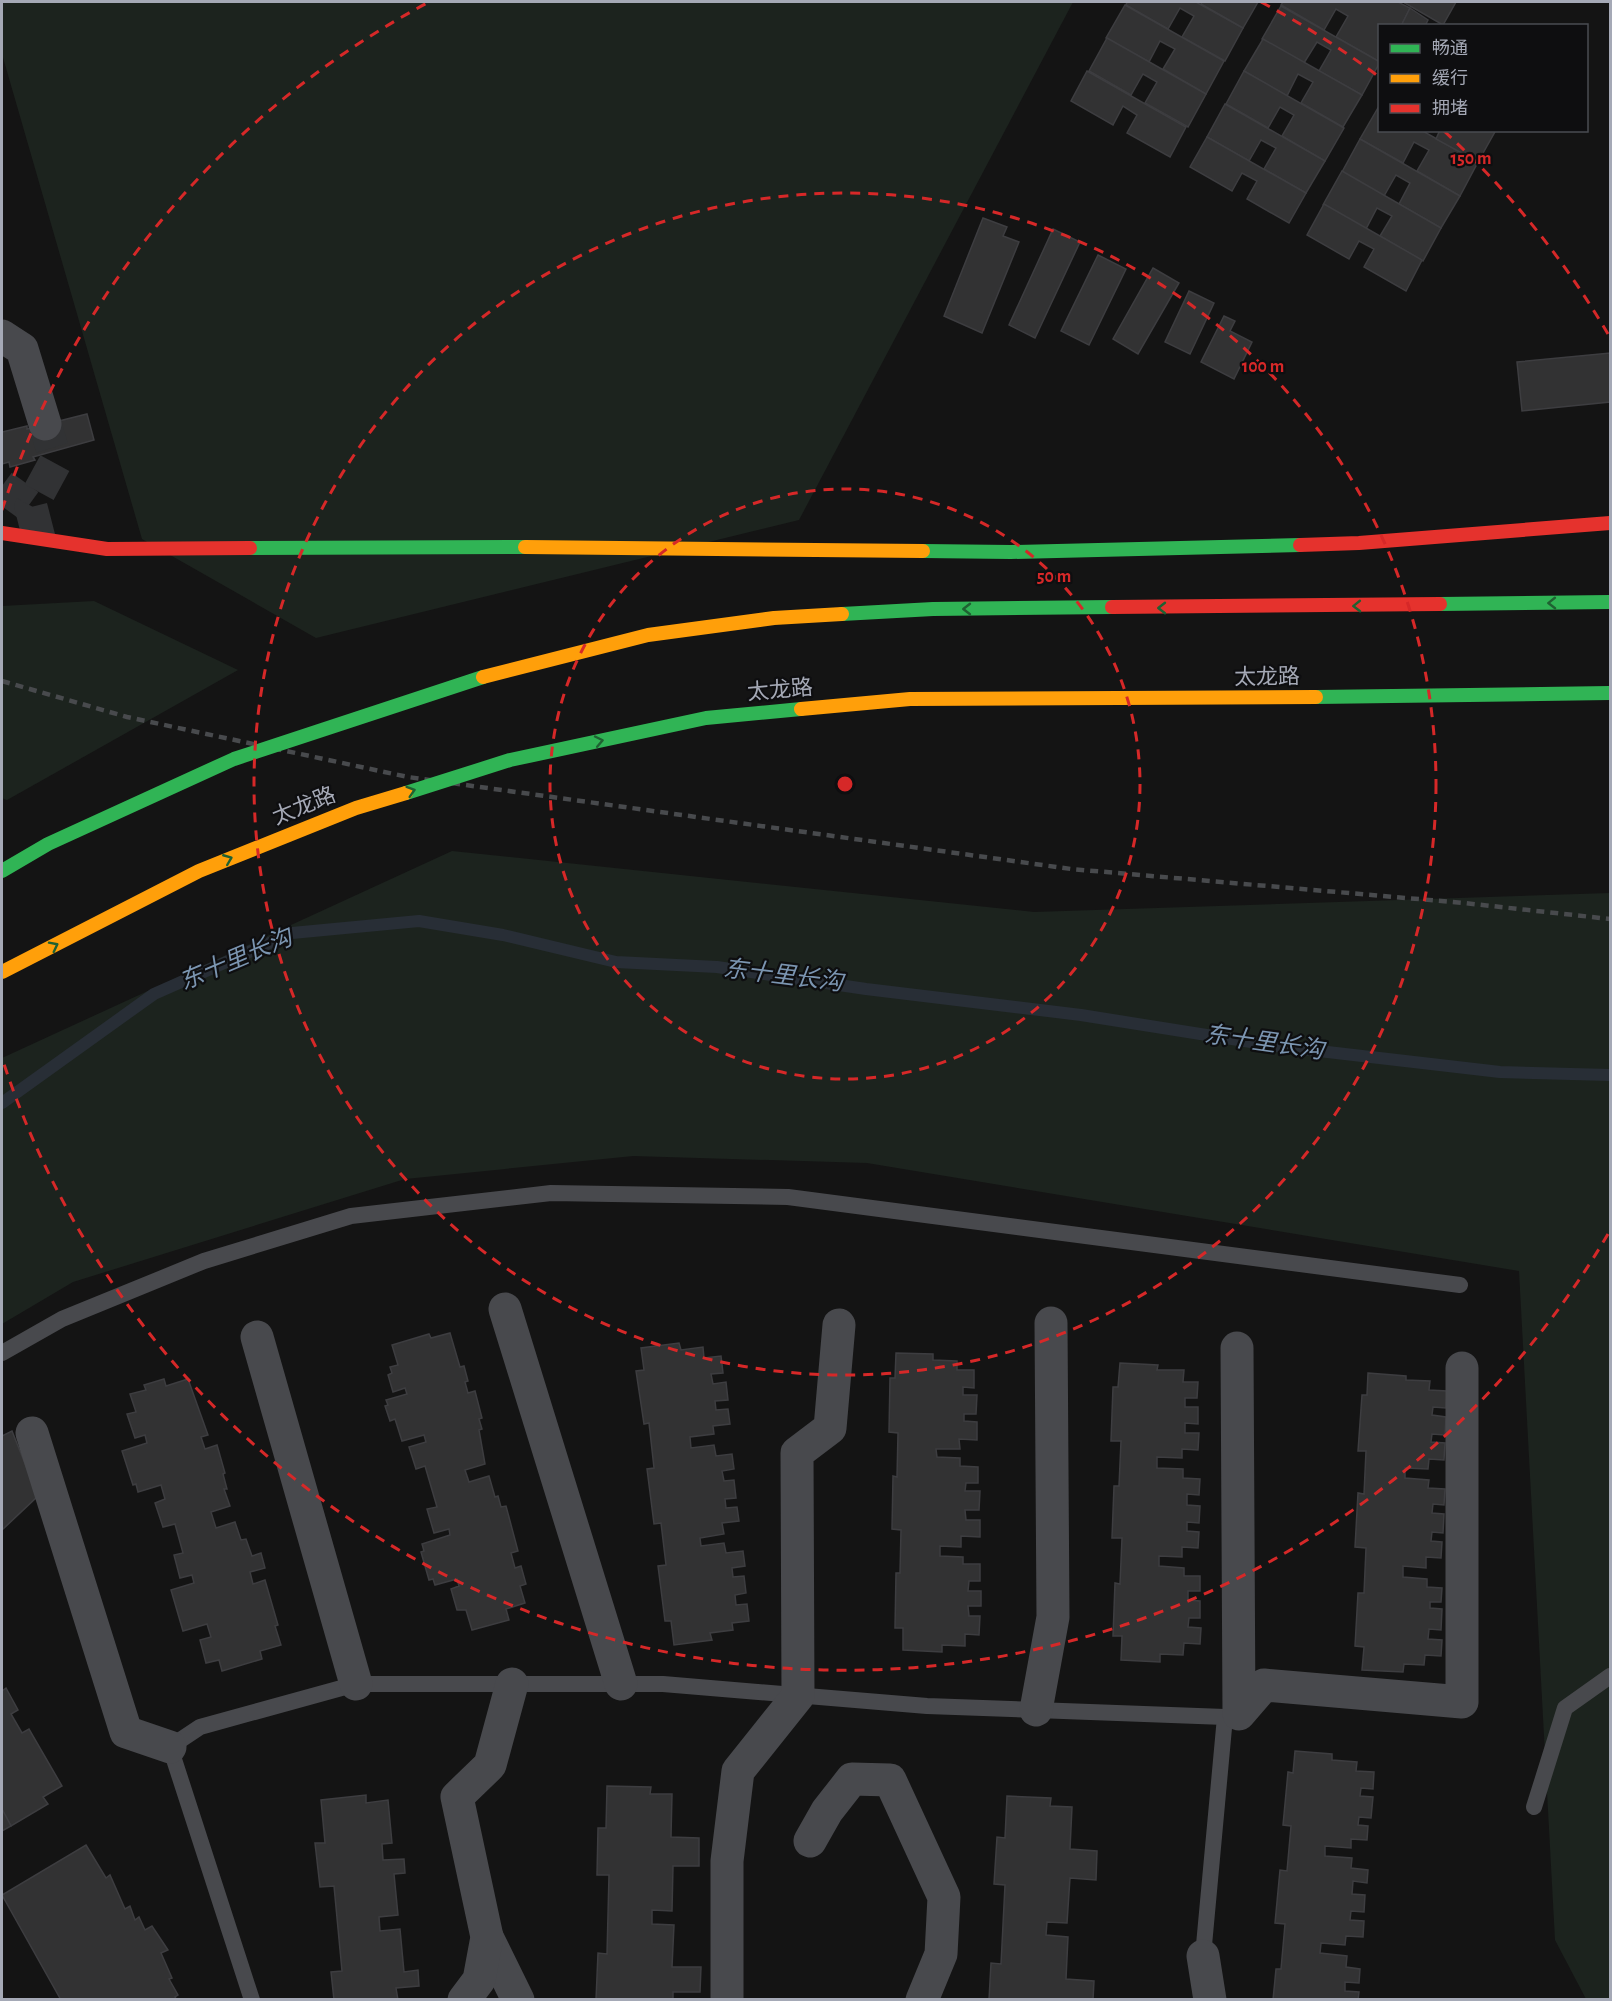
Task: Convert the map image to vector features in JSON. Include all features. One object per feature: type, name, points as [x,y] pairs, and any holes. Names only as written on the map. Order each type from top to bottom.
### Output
[{"type":"street","points":[[2,336],[22,349],[45,424]]},
{"type":"street","points":[[2,533],[107,549],[573,548],[1011,552],[1359,543],[1611,523]]},
{"type":"street","points":[[2,871],[48,843],[234,759],[453,685],[648,635],[774,618],[933,609],[1611,602]]},
{"type":"street","name":"太龙路","points":[[2,972],[199,871],[356,808],[510,760],[706,718],[910,699],[1191,699],[1611,693]]},
{"type":"street","points":[[505,1309],[621,1684]]},
{"type":"street","points":[[1036,1710],[1053,1617],[1051,1323]]},
{"type":"street","points":[[727,2000],[727,1861],[738,1771],[798,1696],[797,1453],[830,1428],[839,1325]]},
{"type":"street","points":[[257,1337],[356,1684]]},
{"type":"street","points":[[1237,1348],[1239,1714],[1264,1685],[1462,1702],[1462,1368]]},
{"type":"street","points":[[32,1433],[126,1732],[170,1747]]},
{"type":"street","points":[[512,1684],[490,1765],[457,1797],[487,1937],[518,2000]]},
{"type":"street","points":[[810,1841],[827,1810],[852,1779],[890,1780],[944,1898],[941,1954],[922,2000]]},
{"type":"street","points":[[464,2000],[479,1980],[487,1937]]},
{"type":"street","points":[[1203,1956],[1210,2000]]},
{"type":"lane","points":[[2,1353],[62,1319],[204,1261],[351,1216],[551,1193],[788,1197],[1460,1285]]},
{"type":"lane","points":[[1534,1807],[1565,1708],[1611,1676]]},
{"type":"lane","points":[[252,2000],[170,1747],[200,1727],[356,1684],[663,1684],[927,1706],[1225,1717],[1203,1956]]},
{"type":"shaded area","points":[[2,2],[1073,2],[799,520],[316,638],[142,539],[2,54]]},
{"type":"shaded area","points":[[94,601],[238,670],[7,800],[2,798],[2,606]]},
{"type":"shaded area","points":[[452,851],[1034,912],[1610,893],[1610,1999],[1586,1999],[1555,1940],[1519,1271],[867,1163],[633,1156],[405,1179],[73,1282],[2,1324],[2,1058]]},
{"type":"building","points":[[1127,2],[1196,2],[1243,28],[1225,61],[1182,37],[1194,16],[1180,8],[1168,29],[1126,5]]},
{"type":"building","points":[[1202,2],[1258,2],[1243,28],[1201,4]]},
{"type":"building","points":[[1283,2],[1398,2],[1410,8],[1402,24],[1378,24],[1378,61],[1336,37],[1348,16],[1336,9],[1324,30],[1281,5]]},
{"type":"building","points":[[1403,2],[1456,2],[1444,24]]},
{"type":"building","points":[[1125,5],[1224,61],[1206,94],[1163,69],[1175,49],[1160,41],[1149,62],[1106,38]]},
{"type":"building","points":[[1281,6],[1378,61],[1378,66],[1362,95],[1319,71],[1331,50],[1317,42],[1304,63],[1262,39]]},
{"type":"building","points":[[1410,8],[1428,20],[1426,24],[1402,24]]},
{"type":"building","points":[[1107,38],[1206,94],[1188,127],[1145,103],[1157,82],[1143,74],[1131,95],[1089,71]]},
{"type":"building","points":[[1263,39],[1362,95],[1343,127],[1301,103],[1313,82],[1298,74],[1287,96],[1244,71]]},
{"type":"building","points":[[1087,71],[1186,127],[1170,157],[1127,133],[1137,115],[1123,106],[1113,125],[1071,101]]},
{"type":"building","points":[[1244,71],[1344,128],[1325,161],[1282,136],[1294,115],[1280,107],[1268,128],[1226,104]]},
{"type":"building","points":[[1225,104],[1325,161],[1306,193],[1264,169],[1276,148],[1261,140],[1249,161],[1207,137]]},
{"type":"building","points":[[1378,108],[1378,132],[1425,132],[1478,162],[1460,196],[1417,171],[1429,150],[1414,142],[1403,163],[1360,139]]},
{"type":"building","points":[[1439,132],[1495,132],[1478,162],[1436,139]]},
{"type":"building","points":[[1207,137],[1306,193],[1289,223],[1247,199],[1257,181],[1242,173],[1232,191],[1190,167]]},
{"type":"building","points":[[1360,139],[1460,196],[1441,228],[1399,204],[1410,183],[1396,175],[1384,196],[1342,172]]},
{"type":"building","points":[[1342,171],[1441,228],[1423,261],[1380,236],[1392,216],[1377,208],[1366,229],[1323,205]]},
{"type":"building","points":[[1324,204],[1422,260],[1406,291],[1364,267],[1374,249],[1359,241],[1349,259],[1307,235]]},
{"type":"building","points":[[983,218],[1007,227],[1003,236],[1019,242],[982,333],[944,316]]},
{"type":"building","points":[[1053,229],[1080,242],[1035,338],[1009,325]]},
{"type":"building","points":[[1098,255],[1126,269],[1089,345],[1061,331]]},
{"type":"building","points":[[1153,268],[1179,283],[1138,354],[1113,339]]},
{"type":"building","points":[[1189,291],[1214,303],[1190,354],[1165,342]]},
{"type":"building","points":[[1224,316],[1235,321],[1230,331],[1252,342],[1234,379],[1201,362]]},
{"type":"building","points":[[1610,353],[1610,402],[1522,411],[1517,362]]},
{"type":"building","points":[[87,414],[94,440],[33,457],[35,460],[10,467],[9,462],[2,464],[2,432],[27,426],[27,429]]},
{"type":"building","points":[[450,1333],[460,1367],[464,1366],[468,1393],[475,1391],[482,1418],[479,1419],[482,1429],[479,1430],[485,1464],[465,1470],[469,1482],[489,1476],[495,1497],[498,1496],[501,1507],[506,1506],[518,1551],[511,1553],[515,1568],[521,1566],[526,1584],[520,1586],[525,1603],[506,1609],[509,1620],[472,1630],[466,1610],[457,1610],[451,1589],[459,1586],[457,1579],[435,1585],[433,1579],[429,1580],[421,1552],[424,1551],[422,1544],[450,1535],[449,1529],[434,1533],[427,1509],[437,1507],[425,1466],[416,1469],[409,1447],[426,1442],[424,1435],[402,1441],[395,1419],[390,1421],[385,1406],[388,1405],[386,1400],[407,1394],[405,1388],[393,1392],[388,1375],[392,1373],[390,1367],[398,1365],[392,1345],[429,1334],[431,1338]]},
{"type":"building","points":[[679,1343],[681,1350],[703,1347],[704,1358],[721,1356],[723,1373],[711,1374],[713,1384],[726,1382],[728,1400],[715,1401],[716,1410],[728,1409],[730,1424],[713,1426],[714,1434],[690,1437],[691,1448],[714,1445],[716,1456],[732,1454],[734,1469],[722,1471],[724,1481],[734,1480],[736,1498],[725,1499],[726,1508],[737,1507],[739,1521],[722,1523],[724,1534],[700,1538],[701,1546],[724,1543],[726,1553],[743,1551],[745,1566],[732,1568],[733,1577],[744,1576],[746,1593],[735,1595],[736,1605],[747,1604],[749,1621],[732,1623],[733,1630],[710,1633],[712,1640],[674,1645],[671,1621],[665,1621],[658,1566],[666,1565],[661,1523],[654,1524],[647,1469],[654,1468],[649,1423],[644,1424],[636,1371],[644,1370],[641,1348]]},
{"type":"building","points":[[896,1353],[933,1354],[933,1360],[957,1361],[957,1370],[974,1370],[974,1388],[963,1387],[963,1395],[977,1395],[976,1414],[964,1414],[964,1421],[977,1422],[977,1440],[959,1439],[960,1449],[936,1449],[937,1457],[960,1458],[960,1466],[978,1467],[978,1483],[966,1483],[965,1491],[980,1491],[979,1510],[965,1510],[966,1520],[980,1520],[980,1537],[961,1536],[961,1547],[940,1546],[940,1556],[963,1557],[963,1564],[980,1564],[980,1581],[969,1581],[968,1591],[981,1591],[981,1606],[968,1606],[969,1616],[980,1616],[979,1635],[965,1634],[965,1646],[942,1645],[942,1652],[903,1650],[903,1628],[895,1628],[896,1573],[900,1573],[901,1530],[892,1529],[893,1476],[897,1477],[898,1433],[889,1432],[890,1378],[895,1378]]},
{"type":"building","points":[[1120,1363],[1158,1365],[1157,1370],[1184,1370],[1183,1382],[1198,1382],[1197,1398],[1185,1398],[1185,1407],[1198,1407],[1198,1424],[1185,1423],[1185,1433],[1199,1433],[1198,1450],[1182,1449],[1182,1458],[1157,1457],[1157,1468],[1183,1469],[1183,1478],[1200,1479],[1199,1495],[1187,1494],[1187,1505],[1200,1506],[1199,1523],[1187,1522],[1187,1531],[1199,1532],[1198,1548],[1182,1547],[1182,1557],[1159,1556],[1159,1566],[1184,1568],[1184,1576],[1200,1576],[1200,1591],[1188,1591],[1188,1600],[1200,1601],[1200,1618],[1189,1618],[1188,1627],[1201,1628],[1200,1644],[1184,1643],[1183,1655],[1160,1654],[1160,1662],[1121,1660],[1122,1636],[1113,1636],[1115,1583],[1120,1584],[1122,1538],[1112,1538],[1114,1486],[1119,1486],[1121,1441],[1111,1441],[1113,1387],[1118,1387]]},
{"type":"building","points":[[1368,1373],[1406,1376],[1406,1380],[1430,1381],[1429,1390],[1447,1391],[1446,1408],[1433,1407],[1432,1415],[1446,1417],[1445,1435],[1432,1434],[1431,1442],[1445,1443],[1444,1460],[1429,1459],[1428,1469],[1405,1468],[1405,1478],[1429,1480],[1428,1488],[1445,1489],[1444,1505],[1433,1504],[1432,1513],[1444,1514],[1443,1533],[1432,1532],[1431,1541],[1442,1542],[1441,1558],[1426,1557],[1426,1568],[1403,1566],[1403,1577],[1427,1579],[1427,1587],[1442,1588],[1441,1602],[1430,1602],[1430,1608],[1442,1609],[1441,1630],[1429,1629],[1428,1639],[1442,1640],[1441,1656],[1425,1655],[1424,1665],[1404,1664],[1403,1672],[1362,1670],[1364,1647],[1355,1646],[1358,1593],[1364,1593],[1366,1548],[1355,1547],[1358,1493],[1364,1494],[1366,1451],[1358,1451],[1362,1395],[1367,1395]]},
{"type":"building","points":[[164,1379],[166,1386],[188,1379],[208,1435],[201,1437],[205,1449],[217,1445],[225,1473],[223,1474],[227,1489],[224,1489],[230,1506],[211,1512],[216,1528],[235,1522],[241,1540],[246,1539],[252,1556],[261,1553],[265,1568],[250,1572],[253,1584],[265,1580],[278,1625],[275,1626],[281,1645],[260,1651],[262,1659],[222,1671],[219,1660],[206,1663],[200,1640],[211,1637],[207,1624],[183,1631],[171,1590],[194,1583],[192,1575],[180,1578],[174,1555],[183,1553],[175,1524],[163,1527],[155,1503],[165,1499],[161,1485],[138,1492],[136,1484],[133,1485],[122,1451],[147,1443],[145,1435],[135,1438],[127,1414],[136,1412],[130,1394],[146,1390],[144,1385]]},
{"type":"building","points":[[12,1431],[38,1496],[2,1530],[2,1436]]},
{"type":"building","points":[[6,1688],[18,1710],[11,1714],[22,1733],[29,1729],[62,1786],[43,1797],[48,1804],[11,1826],[2,1809],[2,1691]]},
{"type":"building","points":[[1295,1751],[1332,1754],[1332,1760],[1357,1762],[1356,1771],[1374,1772],[1373,1789],[1361,1788],[1360,1796],[1373,1797],[1371,1818],[1359,1817],[1358,1825],[1368,1826],[1367,1840],[1351,1839],[1351,1848],[1325,1846],[1325,1856],[1352,1858],[1351,1868],[1368,1870],[1367,1883],[1353,1881],[1352,1894],[1365,1895],[1364,1912],[1351,1911],[1350,1920],[1364,1921],[1363,1937],[1346,1936],[1345,1945],[1321,1943],[1320,1953],[1347,1956],[1346,1967],[1360,1969],[1359,1983],[1345,1982],[1345,1991],[1359,1992],[1358,2000],[1273,2000],[1276,1969],[1281,1969],[1285,1924],[1275,1923],[1280,1870],[1287,1871],[1291,1826],[1283,1825],[1288,1772],[1293,1773]]},
{"type":"building","points":[[607,1786],[651,1787],[650,1794],[672,1794],[671,1837],[699,1838],[699,1866],[673,1866],[672,1911],[652,1910],[652,1924],[674,1925],[672,1967],[701,1967],[700,1992],[673,1992],[673,2000],[596,2000],[598,1953],[607,1954],[609,1875],[597,1875],[598,1828],[606,1828]]},
{"type":"building","points":[[366,1795],[366,1803],[388,1800],[392,1843],[382,1844],[383,1860],[404,1859],[405,1873],[394,1874],[398,1915],[379,1917],[380,1931],[400,1929],[404,1972],[418,1970],[419,1986],[396,1988],[398,2000],[334,2000],[331,1972],[342,1971],[334,1886],[320,1887],[315,1843],[325,1843],[321,1800]]},
{"type":"building","points":[[1007,1796],[1051,1798],[1050,1806],[1072,1807],[1070,1849],[1097,1851],[1096,1880],[1070,1878],[1067,1923],[1047,1922],[1046,1935],[1068,1937],[1066,1979],[1094,1981],[1093,2000],[989,2000],[991,1963],[1001,1964],[1005,1885],[994,1884],[997,1837],[1005,1838]]},
{"type":"building","points":[[2,1809],[11,1826],[2,1831]]},
{"type":"building","points":[[86,1845],[106,1878],[110,1875],[125,1909],[130,1906],[135,1920],[139,1917],[145,1930],[152,1926],[168,1950],[161,1953],[172,1978],[169,1979],[178,1995],[175,1997],[177,2000],[61,2000],[2,1895]]},
{"type":"waterway","name":"东十里长沟","points":[[2,1103],[154,994],[292,933],[419,921],[503,935],[616,962],[717,967],[866,989],[1081,1015],[1276,1046],[1500,1072],[1610,1075]]},
{"type":"tunnel","points":[[39,538],[31,507],[56,461],[45,424]]},
{"type":"tunnel","points":[[2,486],[31,507]]},
{"type":"railway","points":[[2,681],[127,717],[408,777],[1071,869],[1464,903],[1610,919]]},
{"type":"traffic: fast","points":[[923,551],[1011,552],[1300,545]]},
{"type":"traffic: fast","points":[[250,548],[525,547]]},
{"type":"traffic: fast","points":[[1440,604],[1610,602]]},
{"type":"traffic: fast","points":[[842,614],[933,609],[1112,607]]},
{"type":"traffic: fast","points":[[2,871],[48,844],[234,759],[483,677]]},
{"type":"traffic: fast","points":[[1316,697],[1610,693]]},
{"type":"traffic: fast","points":[[406,793],[510,760],[706,718],[801,709]]},
{"type":"traffic: slow","points":[[525,547],[923,551]]},
{"type":"traffic: slow","points":[[483,677],[648,635],[774,618],[842,614]]},
{"type":"traffic: slow","points":[[801,709],[910,699],[1316,697]]},
{"type":"traffic: slow","points":[[2,972],[199,871],[356,808],[406,793]]},
{"type":"traffic: jam","points":[[1300,545],[1359,543],[1610,523]]},
{"type":"traffic: jam","points":[[2,533],[107,549],[250,548]]},
{"type":"traffic: jam","points":[[1112,607],[1440,604]]}]
